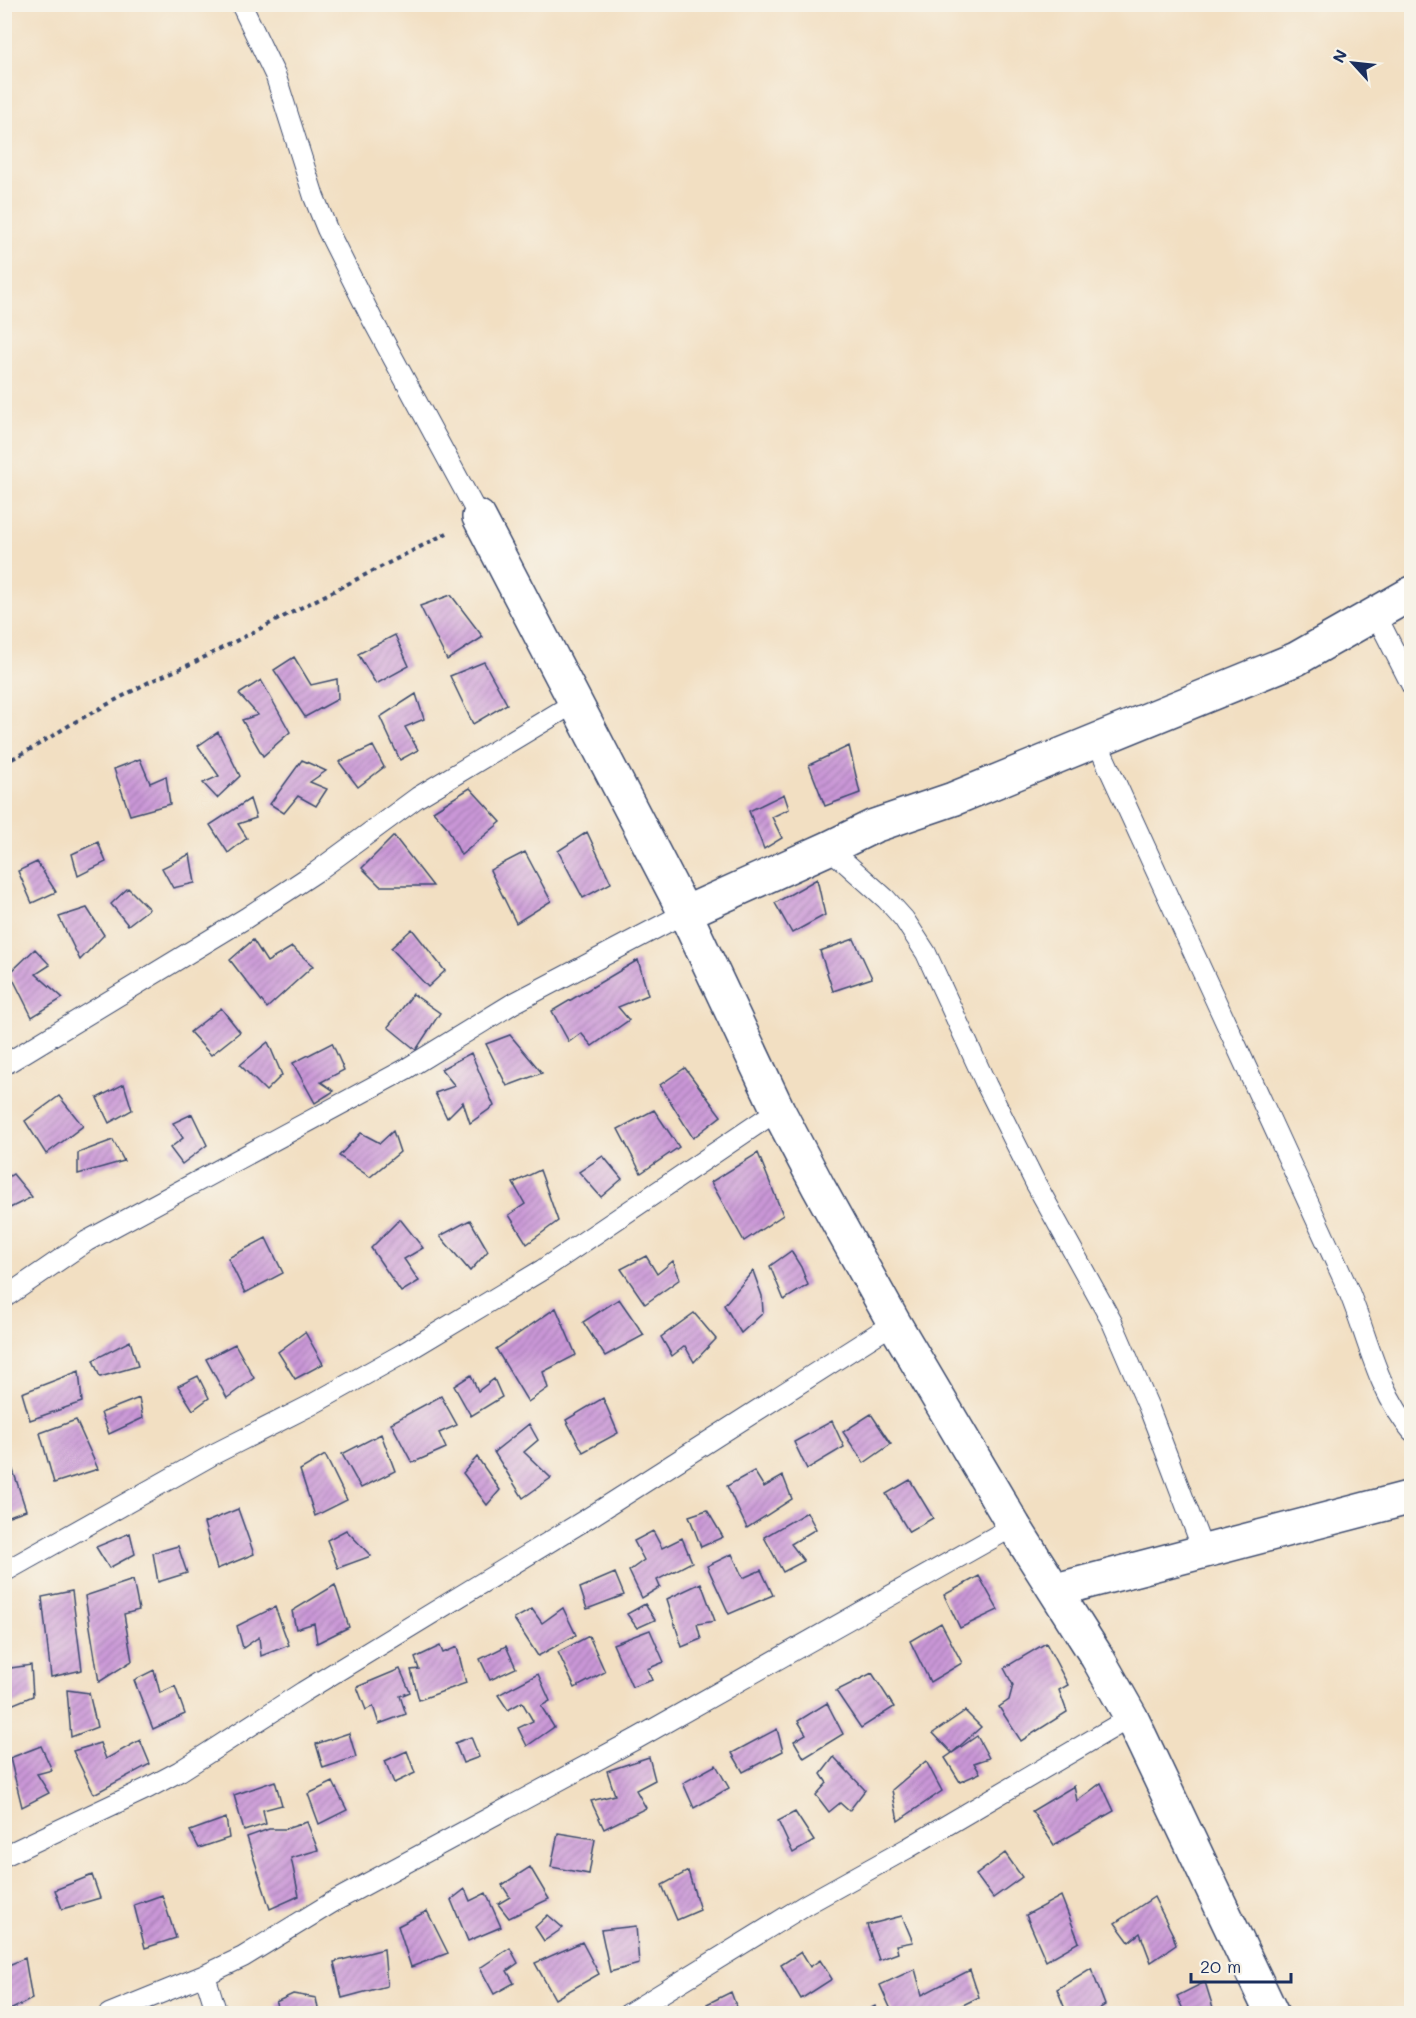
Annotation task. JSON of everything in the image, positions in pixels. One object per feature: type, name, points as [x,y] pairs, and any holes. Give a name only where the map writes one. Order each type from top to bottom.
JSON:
[{"type":"street","points":[[479,517],[685,912],[778,1110],[894,1323],[1014,1526],[1056,1590],[1131,1717],[1272,2013]]},
{"type":"street","points":[[685,912],[874,826],[952,799],[1296,659],[1412,594]]},
{"type":"street","points":[[1056,1590],[1412,1497]]},
{"type":"lane","points":[[241,4],[276,77],[314,197],[327,229],[372,319],[479,517]]},
{"type":"lane","points":[[1375,613],[1412,686]]},
{"type":"lane","points":[[4,1065],[246,918],[316,872],[418,797],[576,702]]},
{"type":"lane","points":[[1096,740],[1165,885],[1292,1170],[1349,1291],[1363,1326],[1375,1369],[1388,1396],[1412,1431]]},
{"type":"lane","points":[[829,848],[886,898],[904,919],[926,953],[987,1086],[1031,1174],[1112,1322],[1141,1388],[1203,1550]]},
{"type":"lane","points":[[4,1298],[87,1241],[406,1069],[512,1004],[685,912]]},
{"type":"lane","points":[[4,1572],[214,1454],[311,1405],[404,1353],[542,1270],[778,1110]]},
{"type":"lane","points":[[4,1856],[180,1771],[303,1692],[600,1511],[894,1323]]},
{"type":"lane","points":[[110,2013],[205,1975],[243,1957],[333,1902],[626,1744],[1014,1526]]},
{"type":"lane","points":[[628,2013],[807,1904],[919,1842],[1131,1717]]},
{"type":"lane","points":[[205,1975],[217,2013]]},
{"type":"path","points":[[4,763],[139,687],[193,663],[479,517]]},
{"type":"building","points":[[451,595],[483,637],[447,660],[420,606]]},
{"type":"building","points":[[395,635],[409,666],[376,684],[358,654]]},
{"type":"building","points":[[294,657],[311,685],[337,679],[338,699],[305,717],[274,670]]},
{"type":"building","points":[[484,662],[507,704],[473,724],[450,676]]},
{"type":"building","points":[[261,680],[290,732],[263,756],[242,720],[258,715],[239,694]]},
{"type":"building","points":[[416,694],[424,719],[405,727],[418,750],[400,760],[380,717]]},
{"type":"building","points":[[218,732],[240,776],[217,798],[203,783],[219,776],[198,746]]},
{"type":"building","points":[[373,746],[384,767],[358,787],[339,762]]},
{"type":"building","points":[[849,746],[860,793],[825,806],[809,765]]},
{"type":"building","points":[[140,759],[150,783],[166,776],[170,804],[130,815],[114,769]]},
{"type":"building","points":[[302,760],[326,771],[310,782],[327,789],[316,806],[298,796],[284,813],[270,804]]},
{"type":"building","points":[[470,788],[501,822],[461,855],[447,827],[433,811]]},
{"type":"building","points":[[784,794],[789,809],[772,817],[782,838],[764,849],[749,811]]},
{"type":"building","points":[[250,799],[256,818],[238,824],[247,838],[228,853],[210,825]]},
{"type":"building","points":[[587,832],[611,883],[583,898],[558,851]]},
{"type":"building","points":[[394,836],[433,886],[380,886],[362,868]]},
{"type":"building","points":[[98,842],[106,862],[78,876],[72,854]]},
{"type":"building","points":[[525,852],[551,901],[516,923],[490,870]]},
{"type":"building","points":[[190,854],[195,883],[173,888],[162,868]]},
{"type":"building","points":[[37,862],[56,892],[32,903],[18,871]]},
{"type":"building","points":[[817,879],[825,915],[792,933],[775,903]]},
{"type":"building","points":[[128,888],[149,909],[128,925],[111,904]]},
{"type":"building","points":[[87,908],[104,935],[80,960],[59,917]]},
{"type":"building","points":[[412,929],[445,971],[428,987],[391,948]]},
{"type":"building","points":[[854,939],[872,978],[833,991],[820,951]]},
{"type":"building","points":[[253,940],[267,962],[292,947],[313,966],[267,1008],[230,960]]},
{"type":"building","points":[[35,949],[50,965],[36,974],[63,998],[32,1017],[10,973]]},
{"type":"building","points":[[638,960],[648,995],[618,1007],[629,1020],[592,1046],[581,1033],[569,1042],[552,1011]]},
{"type":"building","points":[[413,994],[440,1013],[416,1050],[388,1027]]},
{"type":"building","points":[[221,1008],[240,1032],[211,1055],[190,1032]]},
{"type":"building","points":[[510,1035],[542,1073],[507,1086],[486,1044]]},
{"type":"building","points":[[268,1042],[282,1075],[266,1091],[240,1065]]},
{"type":"building","points":[[332,1043],[344,1070],[321,1082],[334,1091],[315,1103],[293,1063]]},
{"type":"building","points":[[471,1053],[494,1106],[470,1123],[463,1102],[447,1118],[435,1093],[455,1086],[441,1069]]},
{"type":"building","points":[[685,1068],[721,1116],[693,1138],[660,1085]]},
{"type":"building","points":[[124,1084],[132,1110],[109,1123],[97,1098]]},
{"type":"building","points":[[59,1096],[83,1126],[46,1154],[25,1121]]},
{"type":"building","points":[[654,1110],[679,1147],[641,1173],[618,1129]]},
{"type":"building","points":[[192,1114],[207,1145],[182,1164],[170,1148],[183,1138],[173,1123]]},
{"type":"building","points":[[393,1131],[400,1152],[370,1177],[339,1156],[361,1133],[380,1143]]},
{"type":"building","points":[[113,1140],[124,1161],[78,1174],[78,1153]]},
{"type":"building","points":[[758,1153],[783,1215],[744,1241],[711,1182]]},
{"type":"building","points":[[603,1156],[622,1179],[601,1197],[579,1172]]},
{"type":"building","points":[[540,1170],[558,1221],[527,1244],[509,1215],[525,1204],[513,1183]]},
{"type":"building","points":[[13,1174],[32,1197],[6,1210],[4,1180]]},
{"type":"building","points":[[400,1219],[423,1248],[404,1259],[419,1281],[401,1292],[371,1248]]},
{"type":"building","points":[[470,1220],[488,1251],[470,1271],[440,1236]]},
{"type":"building","points":[[266,1238],[283,1273],[245,1293],[228,1258]]},
{"type":"building","points":[[791,1251],[808,1285],[784,1300],[770,1266]]},
{"type":"building","points":[[646,1256],[657,1274],[673,1261],[680,1279],[645,1304],[621,1269]]},
{"type":"building","points":[[753,1271],[762,1296],[763,1313],[741,1333],[724,1305]]},
{"type":"building","points":[[619,1299],[644,1335],[605,1356],[583,1322]]},
{"type":"building","points":[[556,1308],[576,1355],[543,1372],[548,1388],[528,1402],[496,1349]]},
{"type":"building","points":[[694,1313],[716,1339],[694,1362],[685,1346],[672,1356],[661,1337]]},
{"type":"building","points":[[305,1332],[323,1364],[295,1379],[278,1352]]},
{"type":"building","points":[[130,1341],[138,1366],[100,1377],[93,1360]]},
{"type":"building","points":[[235,1344],[254,1378],[227,1398],[206,1359]]},
{"type":"building","points":[[79,1371],[82,1402],[30,1420],[22,1393]]},
{"type":"building","points":[[471,1375],[478,1391],[494,1379],[502,1397],[471,1416],[454,1386]]},
{"type":"building","points":[[198,1376],[209,1398],[193,1410],[178,1386]]},
{"type":"building","points":[[441,1396],[457,1425],[439,1433],[446,1448],[412,1463],[391,1423]]},
{"type":"building","points":[[139,1398],[143,1418],[109,1434],[101,1413]]},
{"type":"building","points":[[603,1398],[618,1433],[583,1452],[566,1420]]},
{"type":"building","points":[[871,1414],[891,1444],[864,1463],[843,1432]]},
{"type":"building","points":[[76,1420],[98,1469],[54,1483],[40,1433]]},
{"type":"building","points":[[832,1421],[844,1447],[807,1469],[794,1442]]},
{"type":"building","points":[[529,1424],[538,1440],[524,1452],[551,1478],[523,1498],[494,1452]]},
{"type":"building","points":[[381,1434],[395,1471],[361,1488],[342,1454]]},
{"type":"building","points":[[325,1455],[347,1500],[315,1516],[300,1470]]},
{"type":"building","points":[[477,1457],[500,1490],[487,1505],[463,1473]]},
{"type":"building","points":[[13,1470],[26,1510],[9,1516],[4,1506],[4,1473]]},
{"type":"building","points":[[754,1471],[764,1487],[783,1476],[792,1499],[747,1528],[727,1486]]},
{"type":"building","points":[[910,1480],[933,1518],[909,1532],[886,1494]]},
{"type":"building","points":[[238,1509],[254,1554],[217,1569],[204,1523]]},
{"type":"building","points":[[707,1510],[723,1537],[701,1547],[689,1516]]},
{"type":"building","points":[[807,1512],[816,1529],[791,1544],[804,1561],[783,1572],[764,1537]]},
{"type":"building","points":[[346,1530],[371,1556],[338,1568],[327,1540]]},
{"type":"building","points":[[653,1531],[662,1548],[682,1538],[692,1562],[657,1580],[660,1587],[642,1598],[629,1571],[644,1560],[634,1541]]},
{"type":"building","points":[[130,1533],[135,1554],[109,1568],[96,1547]]},
{"type":"building","points":[[178,1546],[187,1573],[158,1582],[153,1553]]},
{"type":"building","points":[[732,1554],[743,1578],[761,1570],[773,1595],[729,1614],[707,1566]]},
{"type":"building","points":[[615,1573],[624,1595],[587,1609],[580,1588]]},
{"type":"building","points":[[979,1576],[998,1610],[960,1628],[944,1595]]},
{"type":"building","points":[[133,1580],[139,1610],[124,1614],[132,1661],[99,1682],[85,1596]]},
{"type":"building","points":[[701,1583],[715,1621],[697,1624],[701,1639],[682,1647],[667,1599]]},
{"type":"building","points":[[335,1585],[349,1627],[317,1643],[314,1623],[296,1629],[292,1611]]},
{"type":"building","points":[[72,1591],[82,1670],[51,1677],[42,1597]]},
{"type":"building","points":[[645,1604],[655,1620],[637,1628],[627,1614]]},
{"type":"building","points":[[275,1607],[289,1645],[261,1656],[259,1637],[243,1648],[237,1626]]},
{"type":"building","points":[[563,1608],[576,1635],[538,1656],[514,1619],[532,1609],[542,1623]]},
{"type":"building","points":[[941,1623],[962,1663],[930,1682],[910,1641]]},
{"type":"building","points":[[650,1630],[664,1662],[647,1669],[652,1680],[632,1687],[613,1644]]},
{"type":"building","points":[[589,1636],[605,1672],[575,1688],[558,1652]]},
{"type":"building","points":[[1046,1643],[1068,1685],[1059,1690],[1067,1712],[1021,1741],[999,1707],[1009,1700],[1013,1685],[1004,1668]]},
{"type":"building","points":[[440,1646],[443,1653],[457,1647],[466,1683],[419,1700],[411,1670],[419,1669],[415,1658]]},
{"type":"building","points":[[506,1646],[516,1668],[490,1680],[480,1659]]},
{"type":"building","points":[[31,1665],[33,1696],[4,1708],[4,1669]]},
{"type":"building","points":[[400,1669],[410,1692],[400,1696],[406,1714],[379,1724],[373,1706],[366,1710],[357,1687]]},
{"type":"building","points":[[154,1670],[160,1693],[175,1686],[185,1714],[153,1729],[134,1680]]},
{"type":"building","points":[[872,1673],[894,1707],[861,1728],[836,1691]]},
{"type":"building","points":[[538,1674],[550,1701],[541,1706],[554,1727],[527,1746],[518,1728],[533,1721],[522,1702],[508,1710],[498,1695]]},
{"type":"building","points":[[67,1690],[89,1693],[97,1727],[71,1737]]},
{"type":"building","points":[[827,1703],[843,1734],[804,1758],[794,1741],[806,1734],[798,1721]]},
{"type":"building","points":[[965,1711],[981,1727],[952,1753],[933,1733]]},
{"type":"building","points":[[777,1729],[783,1751],[743,1772],[732,1753]]},
{"type":"building","points":[[349,1733],[356,1757],[323,1768],[316,1744]]},
{"type":"building","points":[[977,1736],[989,1758],[974,1763],[980,1773],[960,1782],[945,1758]]},
{"type":"building","points":[[471,1737],[479,1757],[463,1763],[455,1743]]},
{"type":"building","points":[[140,1740],[150,1764],[94,1794],[73,1751],[100,1743],[106,1759]]},
{"type":"building","points":[[41,1746],[52,1770],[37,1774],[49,1793],[22,1807],[10,1758]]},
{"type":"building","points":[[407,1751],[415,1773],[394,1783],[385,1761]]},
{"type":"building","points":[[649,1757],[655,1780],[636,1790],[646,1808],[604,1829],[591,1801],[615,1795],[607,1771]]},
{"type":"building","points":[[834,1757],[865,1790],[849,1811],[840,1803],[829,1812],[816,1795],[827,1783],[821,1774]]},
{"type":"building","points":[[926,1761],[942,1791],[898,1821],[892,1790]]},
{"type":"building","points":[[716,1765],[729,1788],[694,1808],[683,1783]]},
{"type":"building","points":[[275,1781],[282,1805],[263,1810],[266,1824],[244,1831],[234,1795]]},
{"type":"building","points":[[333,1782],[347,1810],[319,1824],[308,1794]]},
{"type":"building","points":[[1101,1783],[1114,1811],[1054,1845],[1032,1811],[1074,1786],[1077,1801]]},
{"type":"building","points":[[795,1812],[814,1841],[793,1853],[778,1821]]},
{"type":"building","points":[[226,1818],[229,1838],[199,1848],[190,1831]]},
{"type":"building","points":[[307,1822],[318,1850],[291,1858],[299,1896],[270,1909],[247,1837],[269,1829],[286,1829]]},
{"type":"building","points":[[558,1833],[595,1839],[589,1874],[551,1867]]},
{"type":"building","points":[[1005,1853],[1022,1877],[993,1898],[976,1875]]},
{"type":"building","points":[[530,1867],[549,1899],[509,1918],[498,1904],[510,1897],[502,1885]]},
{"type":"building","points":[[688,1871],[700,1910],[677,1920],[662,1885]]},
{"type":"building","points":[[92,1875],[100,1898],[62,1909],[55,1890]]},
{"type":"building","points":[[465,1889],[470,1901],[486,1893],[501,1927],[468,1941],[451,1900]]},
{"type":"building","points":[[162,1895],[176,1938],[145,1948],[134,1905]]},
{"type":"building","points":[[1061,1896],[1079,1942],[1046,1961],[1026,1915]]},
{"type":"building","points":[[1154,1897],[1176,1945],[1151,1962],[1140,1933],[1129,1942],[1115,1923]]},
{"type":"building","points":[[427,1911],[448,1953],[411,1967],[398,1926]]},
{"type":"building","points":[[548,1915],[563,1928],[544,1941],[535,1927]]},
{"type":"building","points":[[902,1916],[913,1942],[896,1945],[898,1953],[879,1960],[867,1925]]},
{"type":"building","points":[[636,1926],[639,1964],[610,1972],[601,1930]]},
{"type":"building","points":[[582,1942],[599,1974],[555,1999],[535,1963]]},
{"type":"building","points":[[510,1948],[518,1963],[507,1971],[514,1983],[494,1994],[480,1968]]},
{"type":"building","points":[[384,1949],[387,1986],[342,1998],[334,1962]]},
{"type":"building","points":[[801,1952],[810,1967],[820,1960],[832,1979],[801,1999],[781,1965]]},
{"type":"building","points":[[25,1958],[32,1999],[6,2012],[4,1967]]},
{"type":"building","points":[[1091,1968],[1105,2005],[1091,2014],[1067,2014],[1057,1989]]},
{"type":"building","points":[[915,1969],[922,1995],[970,1970],[979,1997],[945,2014],[893,2014],[880,1985]]},
{"type":"building","points":[[1205,1982],[1215,2014],[1185,2014],[1177,1996]]},
{"type":"building","points":[[731,1992],[739,2014],[710,2014],[707,2004]]},
{"type":"building","points":[[293,1994],[316,1998],[319,2014],[278,2014],[276,2002]]},
{"type":"building","points":[[875,2006],[877,2014],[859,2014]]}]
